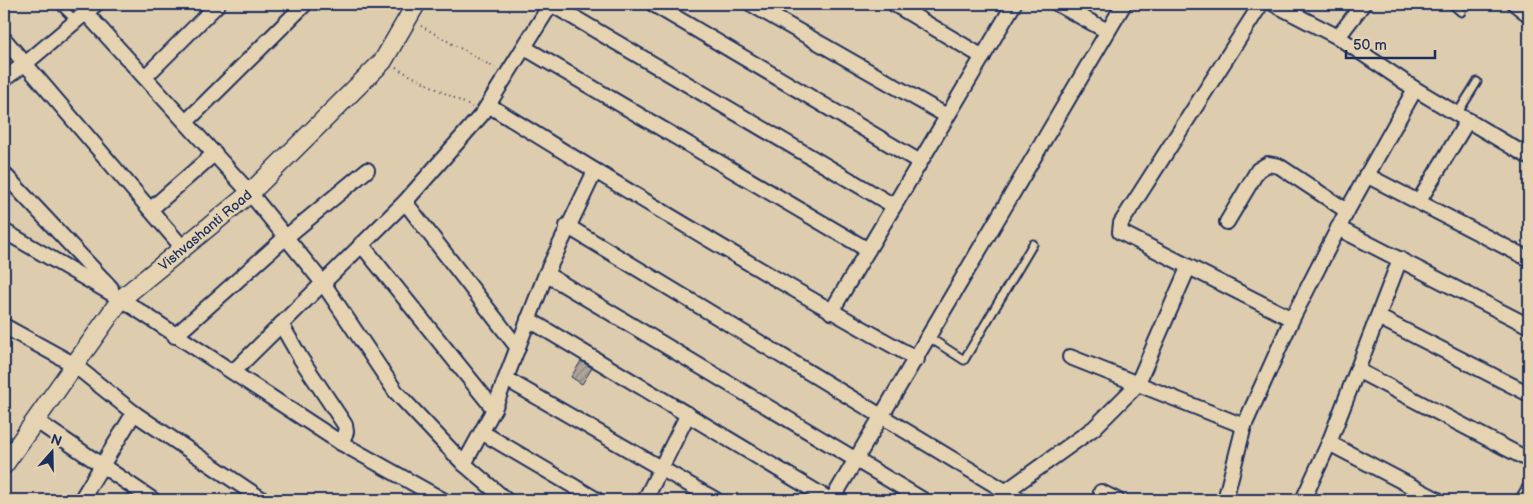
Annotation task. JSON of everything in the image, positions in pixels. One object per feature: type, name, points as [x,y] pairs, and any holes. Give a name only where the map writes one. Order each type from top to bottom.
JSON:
[{"type":"street","points":[[146,76],[218,4]]},
{"type":"street","points":[[186,122],[305,4]]},
{"type":"street","points":[[234,372],[361,244],[406,202],[486,109],[551,4],[894,206]]},
{"type":"street","points":[[652,4],[920,162]]},
{"type":"street","points":[[751,4],[947,116]]},
{"type":"street","points":[[894,4],[983,57]]},
{"type":"street","points":[[831,312],[1014,4]]},
{"type":"street","points":[[1058,4],[1107,31]]},
{"type":"street","points":[[528,319],[831,500],[930,338],[1124,4]]},
{"type":"street","points":[[1261,4],[1121,223],[1120,232],[1188,268],[1292,318]]},
{"type":"street","points":[[1274,4],[1338,37],[1415,89],[1529,157]]},
{"type":"street","points":[[1338,37],[1363,4]]},
{"type":"street","points":[[1515,4],[1529,15]]},
{"type":"street","name":"Vishvashanti Road","points":[[4,465],[73,364],[121,299],[250,193],[383,61],[412,11]]},
{"type":"street","points":[[4,79],[86,13],[146,76],[250,193],[323,283],[396,392],[464,464],[506,500]]},
{"type":"street","points":[[4,39],[183,248]]},
{"type":"street","points":[[525,48],[868,250]]},
{"type":"street","points":[[1225,500],[1244,426],[1292,318],[1347,210],[1415,89]]},
{"type":"street","points":[[486,109],[831,312],[917,359]]},
{"type":"street","points":[[1419,201],[1462,117]]},
{"type":"street","points":[[151,209],[215,152]]},
{"type":"street","points":[[1227,222],[1258,170],[1268,164],[1279,166],[1347,210]]},
{"type":"street","points":[[175,336],[285,238],[368,170]]},
{"type":"street","points":[[464,464],[483,433],[494,409],[546,274],[567,226],[595,172]]},
{"type":"street","points":[[4,174],[121,299]]},
{"type":"street","points":[[1366,175],[1529,259]]},
{"type":"street","points":[[406,202],[518,348]]},
{"type":"street","points":[[567,226],[1020,500]]},
{"type":"street","points":[[1338,228],[1529,326]]},
{"type":"street","points":[[4,231],[121,299],[341,443],[443,500]]},
{"type":"street","points":[[361,244],[494,409]]},
{"type":"street","points":[[1302,500],[1329,443],[1400,259]]},
{"type":"street","points":[[1005,492],[1094,428],[1137,385],[1188,268]]},
{"type":"street","points":[[546,274],[923,500]]},
{"type":"street","points":[[1378,318],[1529,394]]},
{"type":"street","points":[[281,324],[301,359],[345,425],[346,432],[341,443]]},
{"type":"street","points":[[4,326],[73,364],[134,413],[263,500]]},
{"type":"street","points":[[1070,357],[1244,426]]},
{"type":"street","points":[[1357,370],[1529,460]]},
{"type":"street","points":[[506,379],[716,500]]},
{"type":"street","points":[[81,500],[134,413]]},
{"type":"street","points":[[644,500],[688,414]]},
{"type":"street","points":[[34,420],[153,500]]},
{"type":"street","points":[[483,433],[597,500]]},
{"type":"street","points":[[1329,443],[1438,500]]},
{"type":"street","points":[[1523,500],[1529,490]]},
{"type":"street","points":[[1102,492],[1117,500]]},
{"type":"lane","points":[[59,4],[86,13]]},
{"type":"lane","points":[[1452,4],[1462,12]]},
{"type":"lane","points":[[1462,117],[1478,82]]},
{"type":"lane","points":[[930,338],[964,360],[1033,244]]},
{"type":"path","points":[[412,11],[508,75]]},
{"type":"path","points":[[383,61],[486,109]]},
{"type":"building","points":[[581,361],[592,368],[582,384],[571,377]]}]
